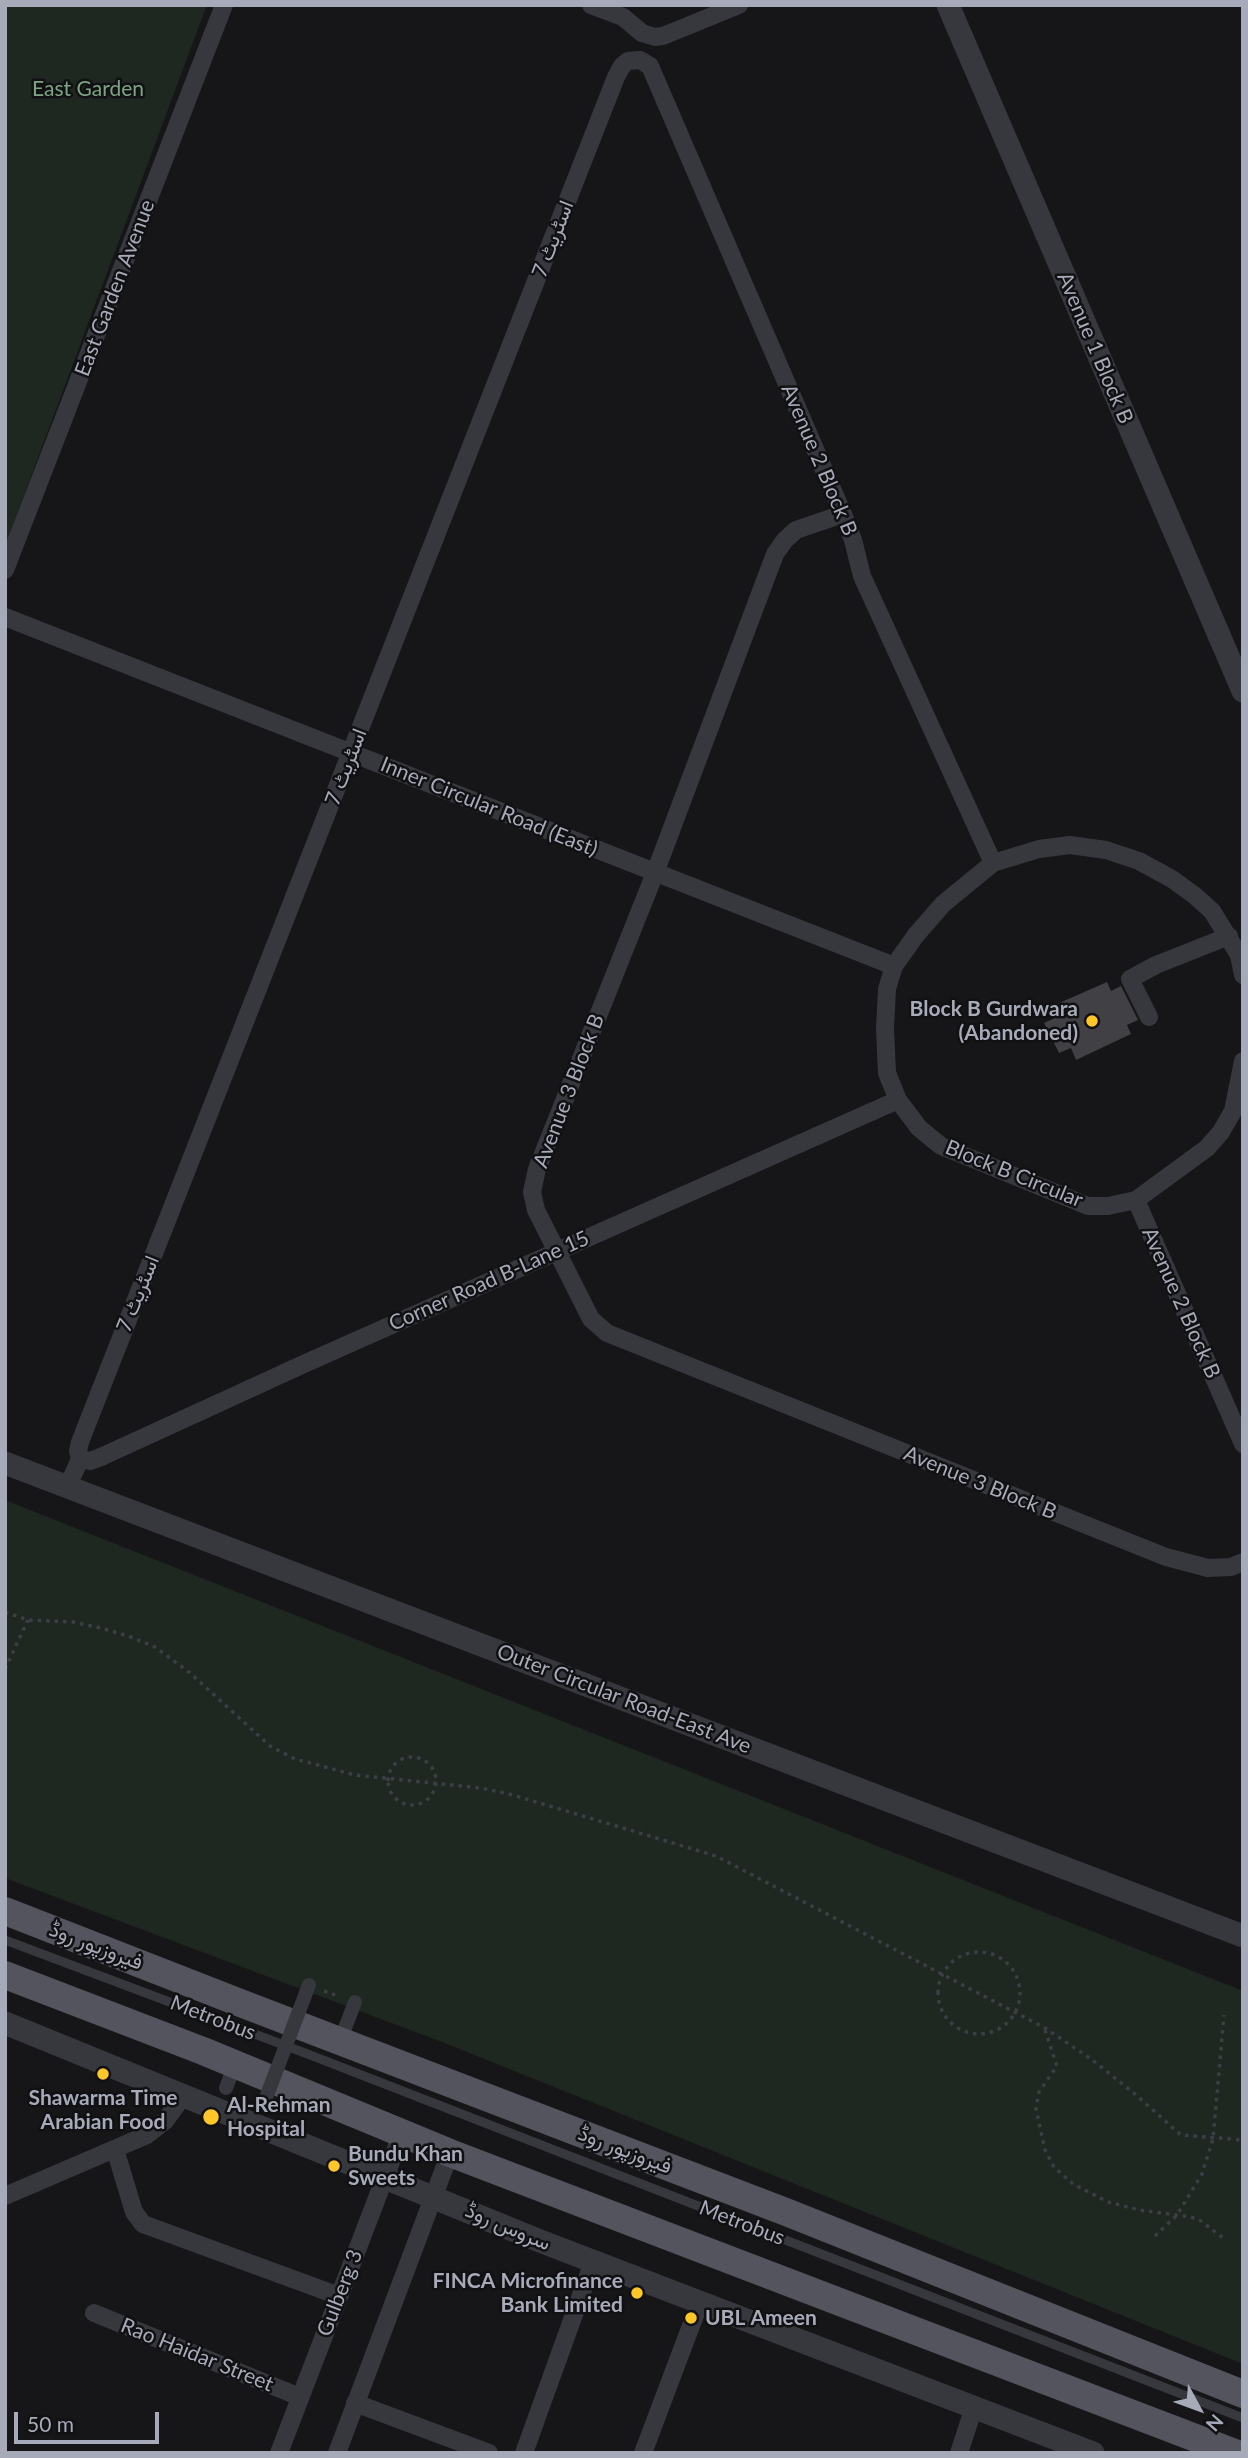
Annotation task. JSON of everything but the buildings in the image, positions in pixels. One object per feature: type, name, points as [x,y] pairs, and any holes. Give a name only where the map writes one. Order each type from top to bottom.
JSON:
[{"type":"main road","name":"فیروزپور روڈ","points":[[5,1911],[786,2212],[1243,2394]]},
{"type":"main road","points":[[5,1975],[231,2076],[402,2133],[450,2154],[1235,2453]]},
{"type":"street","name":"East Garden Avenue","points":[[5,570],[224,5]]},
{"type":"street","points":[[591,5],[623,18],[647,36],[663,36],[739,5]]},
{"type":"street","name":"Avenue 1 Block B","points":[[948,5],[1243,691]]},
{"type":"street","points":[[640,60],[647,36]]},
{"type":"street","name":"Avenue 2 Block B","points":[[640,60],[650,66],[843,514],[862,576],[993,863]]},
{"type":"street","name":"اسٹریٹ 7","points":[[68,1486],[80,1459],[80,1442],[616,77],[628,61],[640,60]]},
{"type":"street","name":"Avenue 3 Block B","points":[[843,514],[796,530],[775,554],[655,873],[537,1169],[532,1192],[536,1210],[591,1319],[607,1333],[1166,1557],[1209,1568],[1231,1567],[1243,1562]]},
{"type":"street","name":"Inner Circular Road (East)","points":[[5,617],[894,966]]},
{"type":"street","name":"Block B Circular","points":[[1243,975],[1241,954],[1212,911],[1194,895],[1139,861],[1106,850],[1070,845],[1039,849],[993,863],[943,904],[916,935],[894,966],[887,989],[885,1029],[887,1073],[898,1100],[919,1128],[941,1146],[1088,1206],[1108,1206],[1136,1200],[1207,1148],[1221,1132],[1233,1111],[1243,1061]]},
{"type":"street","points":[[1149,1017],[1130,979],[1156,965],[1229,936]]},
{"type":"street","name":"Corner Road B-Lane 15","points":[[80,1459],[90,1461],[100,1457],[555,1251],[898,1100]]},
{"type":"street","name":"Avenue 2 Block B","points":[[1136,1200],[1243,1444]]},
{"type":"street","name":"Outer Circular Road-East Ave","points":[[5,1463],[1243,1936]]},
{"type":"street","points":[[264,2103],[309,1985]]},
{"type":"street","points":[[340,2042],[355,2002]]},
{"type":"street","name":"سروس روڈ","points":[[5,2023],[593,2262],[1093,2453]]},
{"type":"street","points":[[5,2196],[147,2135],[165,2121],[184,2095]]},
{"type":"street","name":"Gulberg 3","points":[[279,2453],[402,2133]]},
{"type":"street","points":[[115,2149],[134,2212],[143,2224],[339,2296]]},
{"type":"street","points":[[337,2453],[450,2154]]},
{"type":"street","points":[[524,2453],[593,2262]]},
{"type":"street","points":[[643,2453],[700,2302]]},
{"type":"street","name":"Rao Haidar Street","points":[[94,2313],[300,2397]]},
{"type":"street","points":[[355,2403],[489,2453]]},
{"type":"street","points":[[959,2453],[974,2407]]},
{"type":"lane","name":"Metrobus","points":[[5,1940],[305,2053],[1243,2418]]},
{"type":"path","points":[[5,1612],[28,1620],[73,1622],[128,1636],[155,1647],[180,1665],[270,1746],[283,1754],[355,1775],[481,1788],[513,1795],[716,1856],[1045,2028],[1124,2085],[1176,2132],[1187,2137],[1243,2140]]},
{"type":"path","points":[[5,1669],[28,1620]]},
{"type":"path","points":[[410,1757],[418,1758],[432,1768],[436,1784],[434,1792],[422,1804],[406,1805],[392,1796],[387,1779],[395,1764],[410,1757]]},
{"type":"path","points":[[987,1952],[997,1956],[1006,1962],[1018,1980],[1020,1990],[1016,2012],[1001,2027],[991,2032],[981,2034],[960,2030],[944,2015],[939,2006],[937,1995],[942,1974],[948,1965],[966,1953],[987,1952]]},
{"type":"path","points":[[309,1985],[355,2002]]},
{"type":"path","points":[[1155,2236],[1177,2215],[1202,2174],[1213,2139],[1224,2015]]},
{"type":"path","points":[[1045,2028],[1057,2066],[1039,2092],[1036,2109],[1045,2150],[1054,2167],[1073,2184],[1108,2203],[1201,2221],[1223,2238]]},
{"type":"green space","name":"East Garden","points":[[5,5],[207,5],[5,546]]},
{"type":"green space","points":[[5,1500],[1243,1991],[1243,2364],[442,2042],[5,1878]]},
{"type":"place","name":"Block B Gurdwara (Abandoned)","points":[[1092,1021]]},
{"type":"place","name":"Shawarma Time Arabian Food","points":[[103,2074]]},
{"type":"place","name":"Al-Rehman Hospital","points":[[211,2117]]},
{"type":"place","name":"Bundu Khan Sweets","points":[[334,2166]]},
{"type":"place","name":"FINCA Microfinance Bank Limited","points":[[637,2293]]},
{"type":"place","name":"UBL Ameen","points":[[691,2318]]}]
